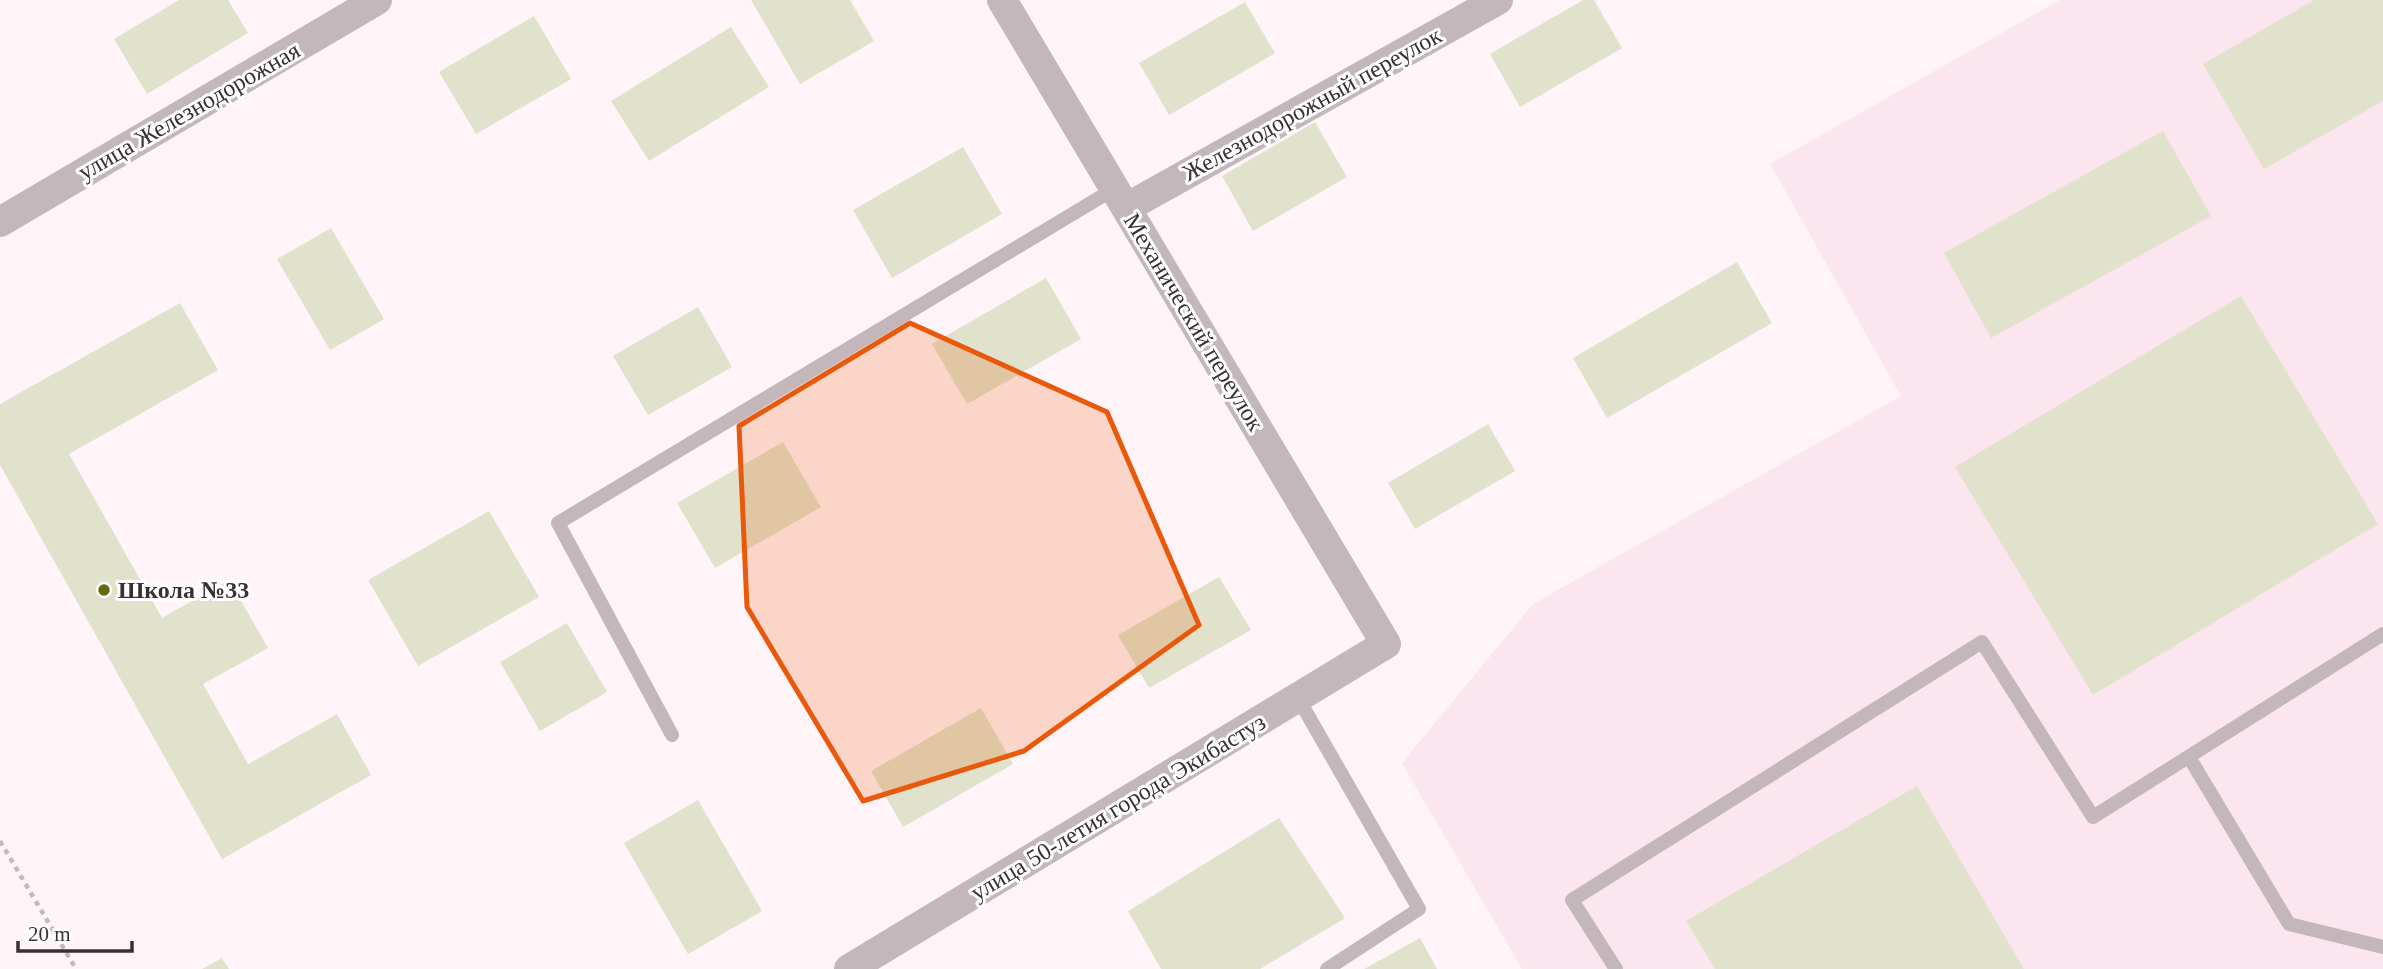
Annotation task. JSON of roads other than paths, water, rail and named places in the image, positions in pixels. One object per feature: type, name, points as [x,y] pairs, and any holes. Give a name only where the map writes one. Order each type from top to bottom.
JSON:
[{"type":"street","name":"улица Железнодорожная","points":[[0,222],[377,0]]},
{"type":"street","name":"Механический переулок","points":[[1002,0],[1386,645]]},
{"type":"street","name":"Железнодорожный переулок","points":[[1120,199],[1498,0]]},
{"type":"street","name":"улица 50-летия города Экибастуз","points":[[849,969],[1386,645]]},
{"type":"lane","points":[[672,735],[558,523],[1120,199]]},
{"type":"lane","points":[[1616,969],[1572,900],[1982,642],[2093,817],[2383,634]]},
{"type":"lane","points":[[1298,698],[1419,909],[1327,969]]},
{"type":"lane","points":[[2189,757],[2289,924],[2383,947]]},
{"type":"place","name":"Школа №33","points":[[104,590]]}]
